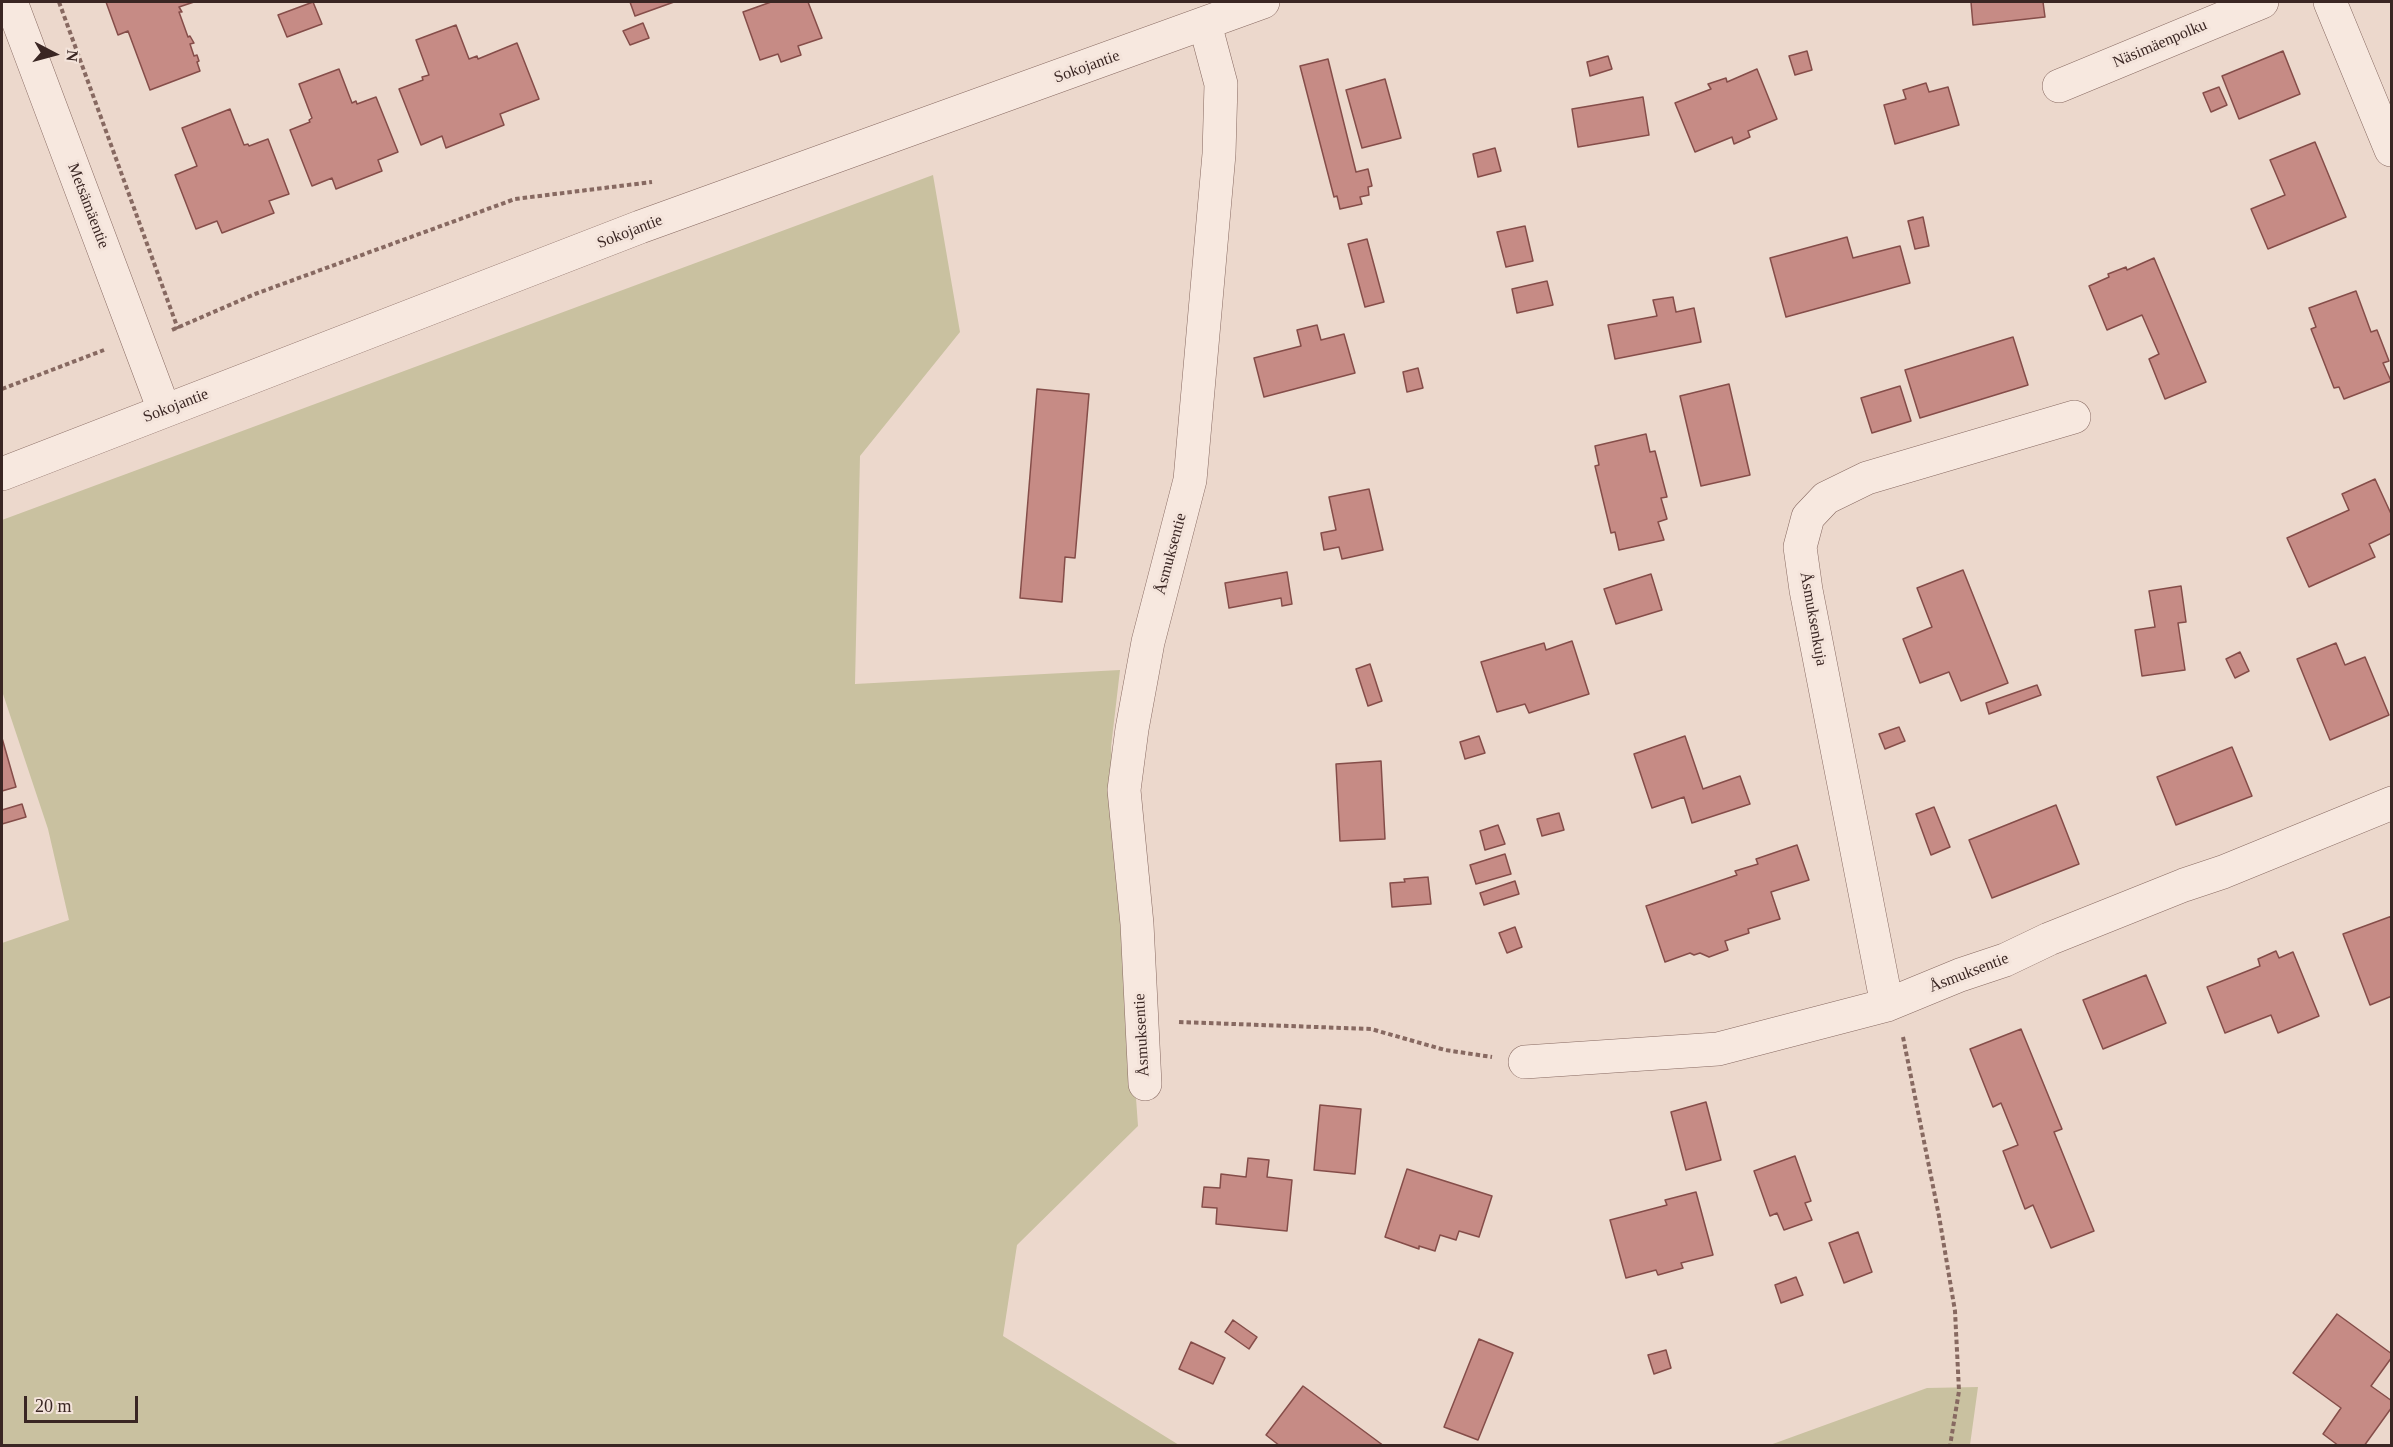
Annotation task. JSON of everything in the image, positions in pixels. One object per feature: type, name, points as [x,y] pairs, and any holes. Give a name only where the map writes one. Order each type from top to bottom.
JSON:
[{"type":"street","name":"Metsämäentie","points":[[11,2],[164,410]]},
{"type":"street","name":"Sokojantie","points":[[2,474],[640,227],[1263,2]]},
{"type":"street","name":"Näsimäenpolku","points":[[2059,86],[2262,2]]},
{"type":"street","points":[[2330,2],[2391,150]]},
{"type":"street","name":"Åsmuksentie","points":[[1145,1084],[1137,924],[1124,790],[1132,729],[1148,642],[1190,480],[1219,154],[1221,84],[1205,24]]},
{"type":"street","name":"Åsmuksenkuja","points":[[1887,1005],[1806,590],[1800,547],[1808,517],[1826,498],[1867,478],[2074,417]]},
{"type":"street","name":"Åsmuksentie","points":[[1525,1062],[1718,1049],[1887,1005],[1960,975],[2005,960],[2049,939],[2184,885],[2223,872],[2391,803]]},
{"type":"path","points":[[59,2],[178,328]]},
{"type":"path","points":[[2,389],[137,337],[178,328],[255,294],[515,200],[655,181]]},
{"type":"path","points":[[1887,1005],[1901,1029],[1939,1216],[1955,1311],[1959,1391],[1950,1446]]},
{"type":"path","points":[[1142,1022],[1371,1029],[1444,1050],[1525,1062]]},
{"type":"shaded area","points":[[933,175],[960,332],[860,456],[855,684],[1120,670],[1111,747],[1138,1126],[1017,1245],[1003,1336],[1179,1445],[2,1445],[2,943],[69,920],[48,829],[2,691],[2,520]]},
{"type":"shaded area","points":[[1978,1387],[1970,1445],[1770,1445],[1927,1388]]},
{"type":"building","points":[[106,2],[194,2],[179,7],[182,12],[179,12],[188,37],[190,36],[194,43],[190,44],[194,56],[197,55],[200,71],[150,90],[128,31],[118,35]]},
{"type":"building","points":[[313,2],[322,24],[287,37],[278,15]]},
{"type":"building","points":[[630,2],[674,2],[635,16]]},
{"type":"building","points":[[771,2],[808,2],[822,38],[798,46],[801,55],[781,62],[778,54],[760,60],[743,12]]},
{"type":"building","points":[[1971,2],[2043,2],[2045,17],[1973,25]]},
{"type":"building","points":[[643,23],[649,38],[630,45],[623,31]]},
{"type":"building","points":[[456,25],[469,59],[477,56],[478,59],[517,43],[539,99],[500,114],[504,125],[446,148],[442,136],[421,145],[399,89],[423,80],[422,77],[429,75],[416,40]]},
{"type":"building","points":[[1807,51],[1812,70],[1795,75],[1789,56]]},
{"type":"building","points":[[2283,51],[2300,94],[2239,119],[2222,76]]},
{"type":"building","points":[[1608,56],[1612,69],[1590,76],[1587,62]]},
{"type":"building","points":[[1328,59],[1356,172],[1368,169],[1372,186],[1368,187],[1369,195],[1360,197],[1362,204],[1340,209],[1337,196],[1334,197],[1300,66]]},
{"type":"building","points":[[339,69],[352,103],[356,101],[357,104],[376,97],[398,152],[378,160],[382,171],[336,189],[332,178],[312,186],[290,130],[310,122],[312,118],[299,84]]},
{"type":"building","points":[[1757,69],[1777,119],[1748,131],[1750,137],[1734,144],[1732,137],[1695,152],[1675,103],[1711,89],[1708,84],[1726,78],[1727,82]]},
{"type":"building","points":[[1385,79],[1401,138],[1362,148],[1346,90]]},
{"type":"building","points":[[1926,83],[1929,92],[1948,87],[1959,125],[1895,144],[1884,105],[1906,99],[1903,90]]},
{"type":"building","points":[[2219,87],[2227,105],[2211,112],[2203,93]]},
{"type":"building","points":[[1643,97],[1649,135],[1578,147],[1572,109]]},
{"type":"building","points":[[230,109],[244,145],[249,146],[268,139],[289,194],[269,201],[274,213],[222,233],[217,221],[196,229],[175,175],[197,166],[182,128]]},
{"type":"building","points":[[2315,142],[2346,217],[2268,249],[2251,209],[2285,195],[2270,160]]},
{"type":"building","points":[[1495,148],[1501,171],[1478,177],[1473,154]]},
{"type":"building","points":[[1923,217],[1929,246],[1915,249],[1908,221]]},
{"type":"building","points":[[1525,226],[1533,261],[1506,267],[1497,232]]},
{"type":"building","points":[[1847,237],[1853,258],[1900,246],[1910,283],[1786,317],[1770,258]]},
{"type":"building","points":[[1367,239],[1384,302],[1365,307],[1348,244]]},
{"type":"building","points":[[2154,258],[2206,382],[2165,399],[2149,359],[2159,354],[2142,315],[2107,330],[2089,286],[2109,277],[2108,274],[2126,267],[2127,270]]},
{"type":"building","points":[[1547,281],[1553,305],[1517,313],[1512,289]]},
{"type":"building","points":[[2356,291],[2371,332],[2377,330],[2389,361],[2383,363],[2391,381],[2344,399],[2339,387],[2334,388],[2311,329],[2316,327],[2309,308]]},
{"type":"building","points":[[1673,297],[1676,312],[1694,308],[1701,342],[1615,359],[1608,325],[1657,316],[1653,300]]},
{"type":"building","points":[[1317,325],[1321,340],[1344,334],[1355,373],[1264,397],[1254,358],[1301,346],[1297,330]]},
{"type":"building","points":[[2013,337],[2028,385],[1920,418],[1905,370]]},
{"type":"building","points":[[1418,368],[1423,388],[1407,392],[1403,372]]},
{"type":"building","points":[[1729,384],[1750,475],[1701,486],[1680,396]]},
{"type":"building","points":[[1900,386],[1911,421],[1872,433],[1861,398]]},
{"type":"building","points":[[1037,389],[1089,394],[1075,558],[1065,557],[1062,602],[1020,598]]},
{"type":"building","points":[[1646,434],[1650,452],[1655,451],[1667,497],[1661,498],[1667,519],[1658,522],[1664,540],[1619,550],[1615,532],[1611,533],[1595,466],[1599,465],[1595,446]]},
{"type":"building","points":[[2375,479],[2392,516],[2392,533],[2369,544],[2375,557],[2309,587],[2287,538],[2349,510],[2342,494]]},
{"type":"building","points":[[1369,489],[1383,550],[1342,559],[1339,547],[1324,550],[1321,533],[1336,530],[1329,497]]},
{"type":"building","points":[[1963,570],[2008,683],[1961,701],[1949,672],[1920,683],[1903,639],[1932,627],[1917,588]]},
{"type":"building","points":[[1287,572],[1292,604],[1282,606],[1281,598],[1229,608],[1225,583]]},
{"type":"building","points":[[1651,574],[1662,610],[1616,624],[1604,589]]},
{"type":"building","points":[[2181,586],[2186,622],[2178,623],[2185,670],[2142,676],[2135,630],[2155,627],[2149,591]]},
{"type":"building","points":[[1572,641],[1589,694],[1529,713],[1525,704],[1497,712],[1481,662],[1544,643],[1546,650]]},
{"type":"building","points":[[2336,643],[2345,665],[2365,657],[2389,715],[2330,740],[2297,659]]},
{"type":"building","points":[[2240,652],[2249,671],[2235,678],[2226,659]]},
{"type":"building","points":[[1370,664],[1382,701],[1368,706],[1356,669]]},
{"type":"building","points":[[2037,685],[2041,695],[1989,714],[1986,703]]},
{"type":"building","points":[[1899,727],[1905,741],[1885,749],[1879,734]]},
{"type":"building","points":[[1479,736],[1485,753],[1465,759],[1460,742]]},
{"type":"building","points":[[1685,736],[1703,789],[1740,776],[1750,804],[1692,823],[1684,797],[1652,808],[1634,754]]},
{"type":"building","points":[[2,738],[16,787],[2,791]]},
{"type":"building","points":[[2232,747],[2252,796],[2176,825],[2157,777]]},
{"type":"building","points":[[1381,761],[1385,839],[1340,841],[1336,764]]},
{"type":"building","points":[[22,804],[26,817],[2,824],[2,810]]},
{"type":"building","points":[[2056,805],[2079,864],[1992,898],[1969,840]]},
{"type":"building","points":[[1934,807],[1950,847],[1931,855],[1916,814]]},
{"type":"building","points":[[1559,813],[1564,830],[1542,836],[1537,819]]},
{"type":"building","points":[[1498,825],[1505,844],[1485,850],[1480,831]]},
{"type":"building","points":[[1797,845],[1809,880],[1771,892],[1780,919],[1748,929],[1749,933],[1725,941],[1728,950],[1709,957],[1700,953],[1694,955],[1690,953],[1665,962],[1646,906],[1737,875],[1735,871],[1758,864],[1756,859]]},
{"type":"building","points":[[1505,854],[1511,874],[1476,884],[1470,865]]},
{"type":"building","points":[[1428,877],[1431,904],[1392,907],[1390,883]]},
{"type":"building","points":[[1515,881],[1519,894],[1484,905],[1480,893]]},
{"type":"building","points":[[2392,916],[2392,996],[2370,1005],[2343,934]]},
{"type":"building","points":[[1515,927],[1522,947],[1507,953],[1499,933]]},
{"type":"building","points":[[2276,951],[2279,958],[2293,952],[2319,1016],[2278,1033],[2271,1015],[2225,1033],[2207,987],[2260,966],[2258,959]]},
{"type":"building","points":[[2146,975],[2166,1023],[2103,1049],[2083,1000]]},
{"type":"building","points":[[2021,1029],[2062,1129],[2054,1132],[2094,1231],[2051,1248],[2033,1205],[2025,1209],[2003,1151],[2018,1145],[2001,1103],[1993,1107],[1970,1049]]},
{"type":"building","points":[[1706,1102],[1721,1160],[1686,1170],[1671,1112]]},
{"type":"building","points":[[1320,1105],[1361,1109],[1355,1174],[1314,1170]]},
{"type":"building","points":[[1795,1156],[1811,1201],[1805,1203],[1812,1220],[1784,1230],[1777,1213],[1770,1216],[1754,1171]]},
{"type":"building","points":[[1248,1158],[1269,1160],[1267,1177],[1292,1180],[1287,1231],[1216,1224],[1217,1208],[1202,1207],[1204,1187],[1220,1188],[1221,1174],[1246,1177]]},
{"type":"building","points":[[1407,1169],[1492,1196],[1479,1237],[1459,1231],[1456,1240],[1440,1235],[1435,1251],[1419,1246],[1419,1249],[1385,1237]]},
{"type":"building","points":[[1696,1192],[1713,1255],[1681,1263],[1683,1268],[1658,1275],[1656,1270],[1626,1278],[1610,1220],[1667,1205],[1665,1200]]},
{"type":"building","points":[[1858,1232],[1872,1272],[1844,1283],[1829,1243]]},
{"type":"building","points":[[1796,1277],[1803,1295],[1781,1303],[1775,1285]]},
{"type":"building","points":[[2337,1314],[2392,1354],[2371,1386],[2392,1401],[2392,1407],[2364,1446],[2339,1446],[2323,1434],[2341,1408],[2293,1373]]},
{"type":"building","points":[[1233,1320],[1257,1337],[1249,1349],[1225,1332]]},
{"type":"building","points":[[1479,1339],[1513,1353],[1478,1440],[1444,1427]]},
{"type":"building","points":[[1191,1342],[1225,1358],[1213,1384],[1179,1369]]},
{"type":"building","points":[[1666,1350],[1671,1368],[1654,1374],[1648,1355]]},
{"type":"building","points":[[1303,1386],[1384,1446],[1280,1446],[1266,1435]]}]
